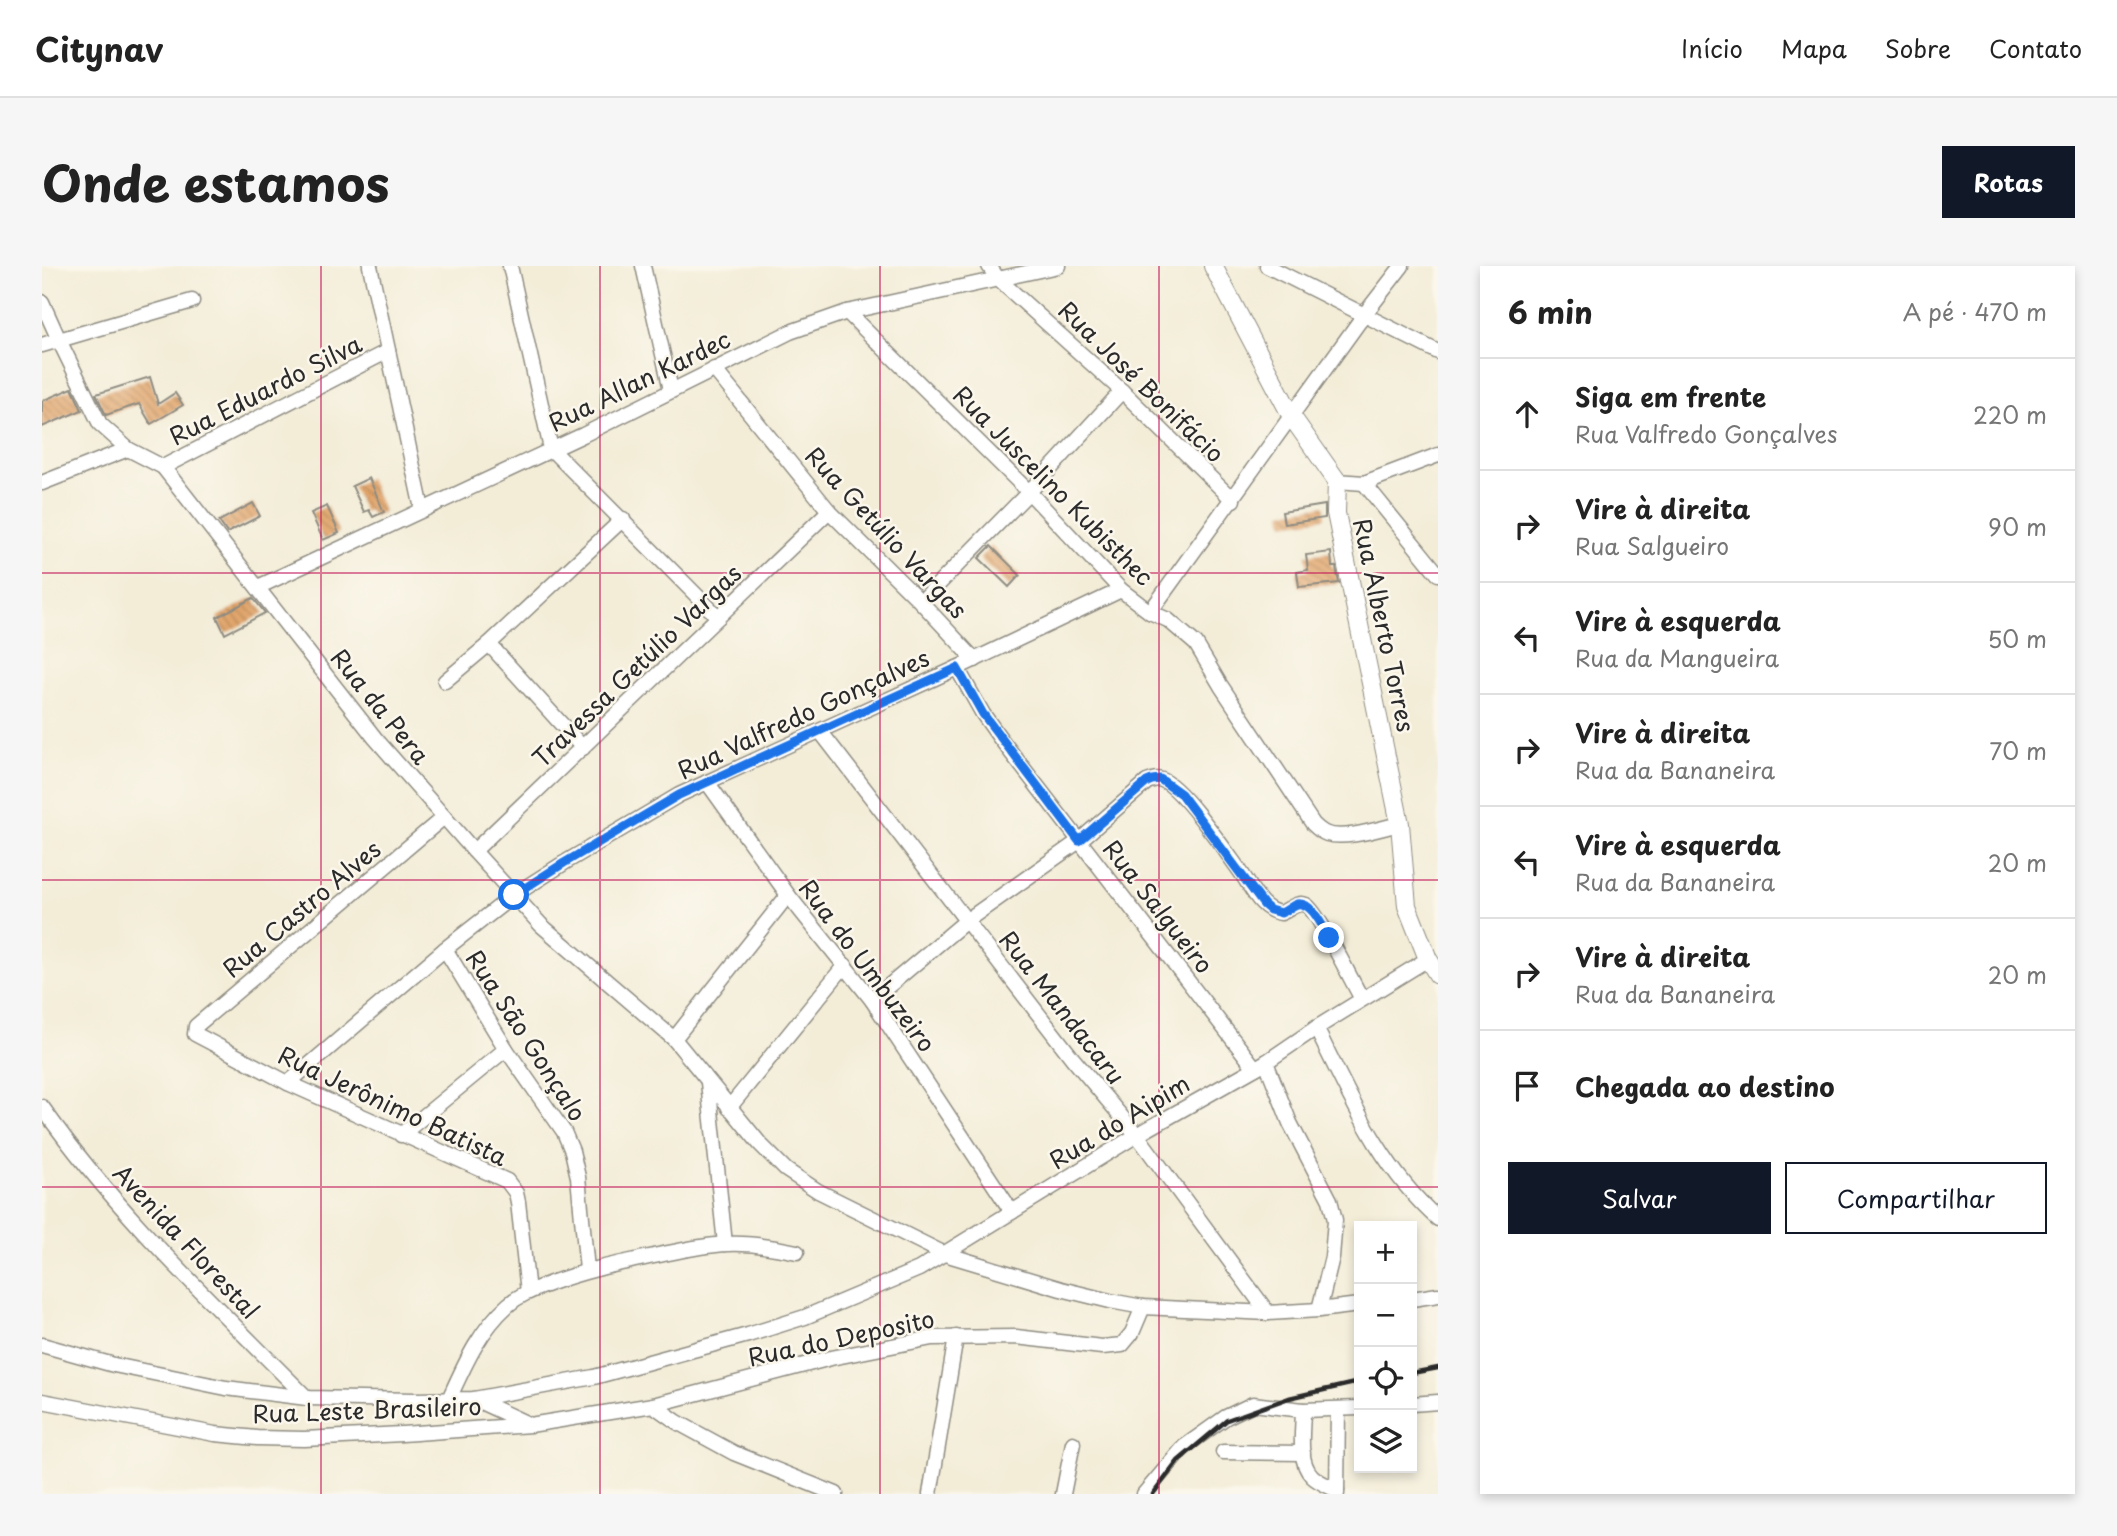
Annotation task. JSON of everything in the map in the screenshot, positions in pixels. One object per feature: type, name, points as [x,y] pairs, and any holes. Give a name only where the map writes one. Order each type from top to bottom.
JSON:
[{"type":"street","points":[[370,266],[422,509]]},
{"type":"street","points":[[510,266],[551,449],[718,617]]},
{"type":"street","points":[[643,266],[671,390]]},
{"type":"street","name":"Rua Allan Kardec","points":[[258,587],[583,435],[790,332],[847,312],[994,272],[1058,266]]},
{"type":"street","points":[[1213,266],[1292,416],[1337,481],[1364,483],[1438,454]]},
{"type":"street","points":[[1267,266],[1438,352]]},
{"type":"street","points":[[1150,612],[1402,266]]},
{"type":"street","name":"Rua José Bonifácio","points":[[994,272],[1122,391],[1233,500]]},
{"type":"street","points":[[42,345],[192,301]]},
{"type":"street","name":"Rua da Pera","points":[[42,302],[100,424],[128,449],[163,467],[375,738],[474,851],[541,925],[674,1039],[729,1108],[786,1170],[804,1182],[945,1254],[1061,1289],[1143,1307],[1268,1313],[1354,1306]]},
{"type":"street","name":"Rua Juscelino Kubisthec","points":[[847,312],[1029,492],[1121,590],[1150,612],[1168,620],[1196,644],[1313,824],[1327,834],[1347,835],[1400,824]]},
{"type":"street","name":"Rua Eduardo Silva","points":[[163,467],[388,351]]},
{"type":"street","name":"Rua Getúlio Vargas","points":[[714,369],[829,511],[975,660]]},
{"type":"street","points":[[920,602],[1029,492],[1122,391]]},
{"type":"street","points":[[42,483],[128,449]]},
{"type":"street","name":"Rua Alberto Torres","points":[[1337,481],[1336,513],[1400,824],[1407,906],[1428,959],[1438,975]]},
{"type":"street","points":[[1364,483],[1438,574]]},
{"type":"street","name":"Travessa Getúlio Vargas","points":[[474,851],[829,511]]},
{"type":"street","points":[[445,681],[623,519]]},
{"type":"street","name":"Rua Valfredo Gonçalves","points":[[288,1083],[445,949],[514,895],[564,863],[679,795],[1121,590]]},
{"type":"street","points":[[488,644],[583,748]]},
{"type":"street","name":"Rua Salgueiro","points":[[957,668],[983,714],[1079,841],[1261,1065],[1330,1200],[1335,1220],[1332,1257],[1319,1310]]},
{"type":"street","name":"Rua Mandacaru","points":[[820,731],[1073,1059],[1137,1135],[1268,1313]]},
{"type":"street","points":[[872,1000],[966,921],[1079,841],[1152,780],[1165,781],[1181,794],[1264,905],[1276,912],[1283,912],[1298,904],[1306,905],[1311,910],[1362,999]]},
{"type":"street","name":"Rua do Umbuzeiro","points":[[707,782],[788,895],[872,1000],[1012,1212]]},
{"type":"street","name":"Rua Castro Alves","points":[[197,1036],[194,1032],[196,1026],[444,817]]},
{"type":"street","points":[[674,1039],[788,895]]},
{"type":"street","name":"Rua São Gonçalo","points":[[445,949],[506,1049],[564,1132],[578,1177],[587,1270]]},
{"type":"street","name":"Rua do Aipim","points":[[474,1399],[594,1377],[748,1335],[827,1308],[919,1269],[1137,1135],[1261,1065],[1428,959]]},
{"type":"street","points":[[729,1108],[845,965]]},
{"type":"street","points":[[1316,1028],[1381,1152],[1408,1189],[1438,1219]]},
{"type":"street","name":"Rua Jerônimo Batista","points":[[197,1036],[288,1083],[507,1181],[516,1193],[518,1202],[528,1292]]},
{"type":"street","points":[[401,1135],[506,1049]]},
{"type":"street","points":[[708,1081],[725,1244]]},
{"type":"street","name":"Avenida Florestal","points":[[42,1107],[72,1151],[122,1209],[307,1398]]},
{"type":"street","points":[[449,1399],[472,1348],[488,1326],[510,1303],[528,1292],[587,1270],[696,1247],[725,1244],[773,1247],[797,1252]]},
{"type":"street","points":[[1417,1298],[1438,1296]]},
{"type":"street","name":"Rua do Deposito","points":[[653,1405],[831,1357],[932,1338],[1016,1337],[1102,1347],[1122,1345],[1132,1333],[1143,1307]]},
{"type":"street","points":[[930,1494],[956,1337]]},
{"type":"street","points":[[42,1345],[172,1378],[226,1388],[307,1398],[474,1399],[530,1425]]},
{"type":"street","name":"Rua Leste Brasileiro","points":[[42,1401],[215,1434],[257,1438],[346,1437],[530,1425],[653,1405]]},
{"type":"street","points":[[1417,1404],[1438,1402]]},
{"type":"street","points":[[1144,1494],[1184,1447],[1226,1417],[1253,1404],[1303,1410],[1354,1408]]},
{"type":"street","points":[[653,1405],[677,1422],[734,1453],[835,1494]]},
{"type":"street","points":[[1337,1492],[1338,1409]]},
{"type":"street","points":[[1303,1410],[1303,1452],[1309,1473],[1337,1492]]},
{"type":"street","points":[[1063,1494],[1073,1443]]},
{"type":"street","points":[[1223,1452],[1303,1452]]},
{"type":"building","points":[[150,377],[158,404],[175,393],[183,405],[151,424],[139,404],[106,415],[96,394]]},
{"type":"building","points":[[72,388],[82,410],[42,427],[42,401]]},
{"type":"building","points":[[369,478],[384,512],[373,517],[369,510],[364,512],[352,486]]},
{"type":"building","points":[[253,503],[260,516],[227,533],[219,521]]},
{"type":"building","points":[[1325,505],[1325,518],[1284,524],[1282,512]]},
{"type":"building","points":[[327,506],[339,533],[323,540],[311,513]]},
{"type":"building","points":[[991,546],[1020,575],[1009,587],[979,558]]},
{"type":"building","points":[[1331,552],[1332,567],[1336,567],[1339,583],[1299,587],[1297,572],[1308,570],[1306,555]]},
{"type":"building","points":[[253,598],[265,613],[225,634],[217,617]]},
{"type":"railway","points":[[1417,1372],[1438,1368]]},
{"type":"railway","points":[[1153,1494],[1178,1461],[1227,1420],[1289,1398],[1354,1383]]},
{"type":"route","points":[[514,895],[679,795],[957,668],[983,714],[1079,841],[1147,782],[1160,779],[1181,794],[1264,905],[1281,913],[1296,905],[1306,905],[1329,938]]}]
